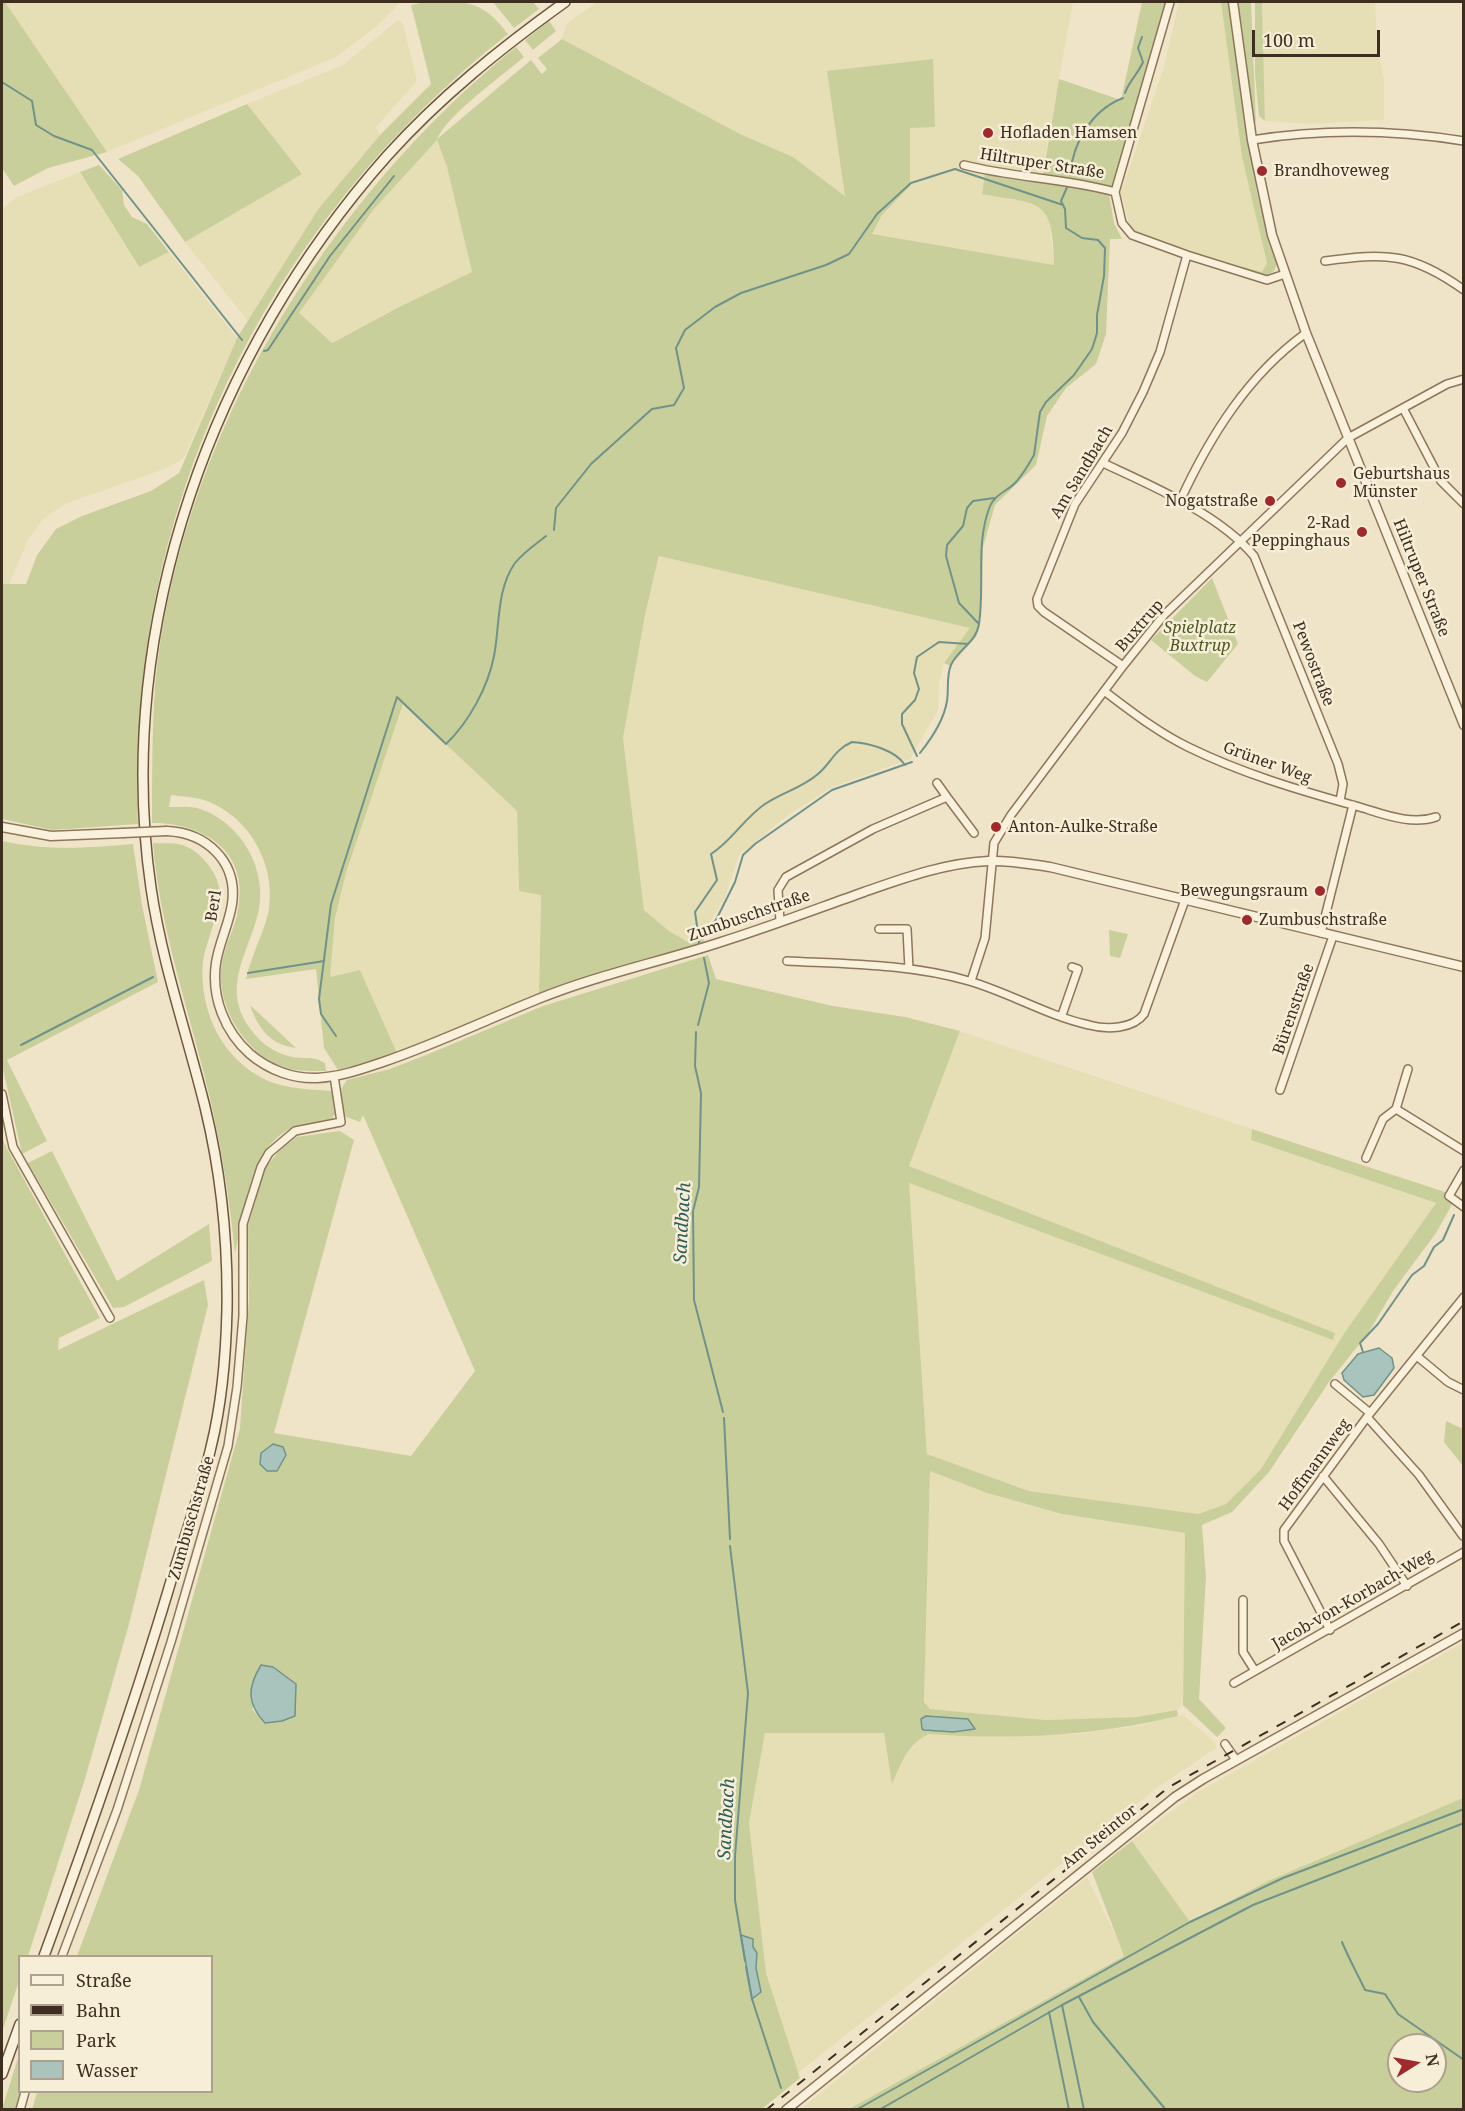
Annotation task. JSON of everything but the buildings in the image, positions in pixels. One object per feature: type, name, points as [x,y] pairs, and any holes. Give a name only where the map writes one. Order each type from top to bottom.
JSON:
[{"type":"main road","points":[[44,1955],[97,1811],[153,1640],[212,1445],[227,1314],[224,1217],[206,1110],[166,968],[151,893],[145,830],[143,758],[149,680],[162,599],[192,489],[208,445],[250,354],[290,285],[352,198],[387,156],[462,82],[528,28],[565,2]]},
{"type":"main road","points":[[2,2074],[18,2030]]},
{"type":"street","name":"Hiltruper Straße","points":[[1170,2],[1115,192],[1122,223],[1132,235],[1187,255],[1267,280],[1285,274]]},
{"type":"street","name":"Hiltruper Straße","points":[[1233,2],[1252,140],[1263,200],[1285,274],[1306,333],[1464,725]]},
{"type":"street","points":[[1252,140],[1310,134],[1374,134],[1464,141]]},
{"type":"street","name":"Hiltruper Straße","points":[[964,165],[990,172],[1085,183],[1115,192]]},
{"type":"street","name":"Am Sandbach","points":[[1123,666],[1044,612],[1038,606],[1037,599],[1071,512],[1103,463],[1143,392],[1160,352],[1187,255]]},
{"type":"street","points":[[1325,261],[1369,255],[1392,257],[1425,265],[1464,290]]},
{"type":"street","points":[[1180,501],[1212,439],[1248,387],[1287,346],[1306,333]]},
{"type":"street","name":"Buxtrup","points":[[990,861],[994,843],[1000,831],[1104,691],[1164,615],[1348,438],[1447,384],[1464,379]]},
{"type":"street","points":[[1402,408],[1441,481],[1460,497],[1464,504]]},
{"type":"street","points":[[1103,463],[1180,501],[1241,541]]},
{"type":"street","name":"Pewostraße","points":[[1241,541],[1262,574],[1338,764],[1344,784],[1340,801]]},
{"type":"street","name":"Grüner Weg","points":[[1104,691],[1145,722],[1186,747],[1292,789],[1414,821],[1436,817]]},
{"type":"street","points":[[937,783],[974,832]]},
{"type":"street","points":[[780,921],[778,890],[780,883],[790,873],[873,829],[948,797]]},
{"type":"street","points":[[1321,933],[1353,805]]},
{"type":"street","name":"Berl","points":[[2,826],[51,836],[167,831],[188,833],[206,842],[220,856],[230,875],[232,901],[216,964],[216,987],[220,1008],[236,1038],[258,1060],[273,1069],[303,1077],[334,1076]]},
{"type":"street","points":[[971,981],[985,938],[990,910],[990,861]]},
{"type":"street","name":"Zumbuschstraße","points":[[62,1955],[121,1799],[171,1642],[228,1446],[237,1387],[243,1316],[243,1224],[261,1167],[275,1147],[295,1131],[341,1122],[334,1076],[444,1040],[572,987],[707,947],[923,872],[990,861],[1050,867],[1464,967]]},
{"type":"street","points":[[787,961],[826,959],[909,969],[971,981],[1089,1026],[1134,1024],[1140,1020],[1185,900]]},
{"type":"street","points":[[879,929],[907,929],[909,969]]},
{"type":"street","name":"Bürenstraße","points":[[1280,1090],[1333,936]]},
{"type":"street","points":[[1062,1015],[1078,969],[1072,967]]},
{"type":"street","points":[[1366,1158],[1383,1119],[1396,1109],[1408,1069]]},
{"type":"street","points":[[2,1094],[13,1147],[110,1318]]},
{"type":"street","points":[[1396,1109],[1464,1150]]},
{"type":"street","points":[[1464,1170],[1449,1196],[1464,1207]]},
{"type":"street","name":"Hoffmannweg","points":[[1330,1630],[1284,1541],[1284,1530],[1369,1415],[1464,1297]]},
{"type":"street","points":[[1418,1357],[1448,1382],[1464,1390]]},
{"type":"street","name":"Hoffmannweg","points":[[1335,1384],[1369,1415]]},
{"type":"street","points":[[1369,1415],[1419,1475],[1463,1536]]},
{"type":"street","points":[[1323,1476],[1379,1544],[1407,1586]]},
{"type":"street","name":"Jacob-von-Korbach-Weg","points":[[1234,1683],[1464,1552]]},
{"type":"street","points":[[1243,1600],[1243,1652],[1255,1671]]},
{"type":"street","name":"Am Steintor","points":[[786,2109],[1150,1815],[1203,1779],[1464,1633]]},
{"type":"street","points":[[1225,1744],[1236,1760]]},
{"type":"street","points":[[20,2109],[24,2093]]},
{"type":"shaded area","points":[[5,2],[398,2],[398,5],[378,25],[336,57],[107,152]]},
{"type":"shaded area","points":[[597,2],[1073,2],[1042,172],[985,174],[982,193],[1036,204],[1044,209],[1049,218],[1054,265],[871,234],[882,215],[910,186],[910,128],[933,59],[845,196],[793,157],[740,134],[562,39],[567,23]]},
{"type":"shaded area","points":[[1179,2],[1221,2],[1242,157],[1267,263],[1262,272],[1193,256],[1139,236],[1129,224],[1121,193],[1164,67]]},
{"type":"shaded area","points":[[1262,2],[1375,2],[1377,44],[1384,80],[1384,120],[1308,124],[1265,121]]},
{"type":"shaded area","points":[[398,20],[403,24],[417,81],[376,127],[380,135],[319,208],[248,321],[185,242],[301,174],[247,104],[343,65]]},
{"type":"shaded area","points":[[436,139],[447,167],[472,272],[331,343],[298,313],[374,209]]},
{"type":"shaded area","points":[[80,172],[138,267],[169,252],[237,338],[183,459],[167,468],[65,504],[42,520],[28,540],[9,584],[2,584],[2,209],[17,197]]},
{"type":"shaded area","points":[[660,556],[971,628],[944,663],[939,684],[938,710],[910,759],[832,787],[787,816],[739,855],[724,900],[702,934],[688,942],[669,931],[644,910],[623,738],[645,615]]},
{"type":"shaded area","points":[[403,704],[517,811],[519,891],[541,894],[539,995],[432,1041],[397,1053],[360,970],[330,977],[335,918],[346,873]]},
{"type":"shaded area","points":[[960,1031],[1252,1129],[1251,1140],[1436,1203],[1343,1335],[1261,1469],[1226,1504],[1198,1514],[1029,1491],[927,1454],[909,1183],[1333,1340],[909,1166]]},
{"type":"shaded area","points":[[930,1470],[987,1493],[1062,1514],[1185,1533],[1183,1705],[1177,1710],[1137,1717],[1046,1720],[930,1709],[924,1702]]},
{"type":"shaded area","points":[[1463,1643],[1463,1798],[1248,1892],[1189,1922],[1132,1841],[1198,1792]]},
{"type":"shaded area","points":[[1183,1715],[1215,1742],[1216,1748],[1157,1788],[798,2073],[766,1973],[749,1823],[765,1733],[884,1733],[893,1783],[907,1749],[918,1739],[929,1734],[1076,1734],[1138,1726]]},
{"type":"shaded area","points":[[1087,1877],[1125,1955],[849,2109],[800,2110]]},
{"type":"green space","points":[[2,2],[5,2],[107,152],[48,168],[14,186],[2,168]]},
{"type":"green space","points":[[425,2],[473,5],[490,15],[508,34],[421,110],[345,195],[280,286],[226,384],[185,488],[156,596],[140,709],[138,824],[52,830],[2,819],[2,584],[26,584],[37,555],[56,529],[82,516],[151,491],[179,473],[237,338],[319,208],[380,135],[431,84],[411,5]]},
{"type":"green space","points":[[493,2],[533,2],[539,9],[514,28]]},
{"type":"green space","points":[[1142,2],[1166,2],[1113,186],[1065,177],[1063,182],[1085,185],[1109,194],[1114,223],[1122,239],[1110,239],[1106,334],[1096,364],[1066,388],[1047,416],[1036,465],[995,505],[983,547],[982,596],[976,637],[950,666],[944,663],[970,628],[659,556],[645,615],[623,738],[644,910],[669,931],[688,942],[702,934],[704,942],[539,995],[541,895],[519,891],[517,811],[403,704],[346,873],[335,918],[330,977],[360,970],[397,1053],[338,1070],[324,1048],[316,969],[246,979],[268,914],[270,897],[269,880],[259,849],[250,835],[227,811],[202,800],[171,795],[169,807],[197,808],[226,823],[247,847],[254,862],[259,877],[259,909],[237,982],[237,997],[241,1012],[249,1027],[260,1040],[279,1053],[319,1060],[325,1063],[326,1071],[286,1068],[273,1063],[250,1045],[232,1020],[222,992],[222,963],[238,910],[240,889],[237,872],[230,857],[219,844],[205,835],[189,828],[152,823],[155,687],[169,595],[194,505],[229,417],[273,332],[325,251],[383,176],[447,108],[516,47],[524,57],[452,118],[437,139],[531,60],[542,74],[547,69],[538,58],[562,39],[740,134],[793,157],[845,196],[827,71],[933,59],[935,127],[910,128],[910,186],[882,215],[872,234],[1054,265],[1051,227],[1040,208],[1018,200],[982,194],[985,174],[1025,180],[1043,174],[1059,79],[1121,100]],"holes":[[[437,140],[447,167],[472,272],[399,307],[332,343],[299,313],[374,209]]]},
{"type":"green space","points":[[1221,2],[1230,2],[1257,193],[1277,264],[1274,271],[1266,276],[1241,270],[1243,267],[1262,272],[1267,263],[1242,157]]},
{"type":"green space","points":[[1238,2],[1251,2],[1256,123],[1253,116]]},
{"type":"green space","points":[[1255,2],[1262,2],[1265,121],[1259,116],[1255,74]]},
{"type":"green space","points":[[549,21],[556,31],[533,50],[525,40]]},
{"type":"green space","points":[[247,104],[302,174],[185,242],[138,176],[118,159]]},
{"type":"green space","points":[[99,165],[122,190],[124,205],[132,217],[147,224],[169,252],[139,267],[80,172]]},
{"type":"green space","name":"Spielplatz Buxtrup","points":[[1212,578],[1238,644],[1207,682],[1195,676],[1151,640]]},
{"type":"green space","points":[[2,841],[51,847],[133,844],[142,905],[158,982],[7,1060],[47,1141],[22,1154],[2,1065]]},
{"type":"green space","points":[[153,843],[178,844],[191,849],[207,862],[215,874],[219,887],[219,904],[203,962],[203,979],[208,1011],[222,1041],[243,1065],[266,1080],[293,1087],[332,1091],[335,1114],[331,1120],[294,1127],[279,1136],[267,1149],[251,1182],[235,1254],[219,1139],[166,929]]},
{"type":"green space","points":[[1109,930],[1128,934],[1120,958],[1110,956]]},
{"type":"green space","points":[[708,955],[716,979],[833,1006],[905,1017],[960,1031],[909,1166],[1335,1333],[1333,1340],[909,1183],[927,1454],[1029,1491],[1198,1514],[1226,1504],[1261,1469],[1343,1335],[1436,1203],[1251,1140],[1252,1129],[1445,1192],[1454,1201],[1436,1233],[1393,1291],[1369,1332],[1329,1382],[1269,1472],[1232,1512],[1202,1525],[1206,1577],[1199,1699],[1226,1728],[1217,1737],[1183,1705],[1185,1533],[1062,1514],[987,1493],[930,1471],[924,1702],[930,1709],[1046,1720],[1137,1717],[1177,1710],[1178,1716],[1117,1728],[1054,1735],[992,1737],[929,1734],[910,1748],[892,1784],[884,1733],[765,1733],[749,1823],[766,1973],[800,2078],[762,2109],[32,2110],[37,2093],[213,2093],[213,1955],[77,1955],[139,1790],[240,1428],[249,1299],[248,1226],[265,1168],[280,1150],[296,1137],[340,1131],[354,1140],[274,1433],[411,1456],[475,1371],[363,1115],[360,1122],[344,1116],[341,1089],[347,1080],[390,1069],[543,1006]],"holes":[[[282,1673],[296,1684],[295,1716],[282,1721],[265,1723],[252,1709]]]},
{"type":"green space","points":[[250,1005],[296,1048],[279,1043],[267,1034],[261,1028]]},
{"type":"green space","points":[[2,1133],[4,1143],[100,1318],[59,1338],[58,1350],[204,1280],[208,1305],[129,1624],[85,1779],[28,1955],[18,1955],[18,1984],[2,2032]]},
{"type":"green space","points":[[52,1151],[117,1281],[209,1224],[212,1261],[124,1307],[113,1308],[28,1163]]},
{"type":"green space","points":[[1446,1421],[1463,1429],[1463,1466],[1444,1442]]},
{"type":"green space","points":[[1463,1798],[1463,2109],[849,2109],[1124,1956],[1092,1872],[1132,1841],[1190,1922],[1268,1881]]},
{"type":"green space","points":[[18,2058],[18,2093],[22,2093],[18,2109],[2,2109]]},
{"type":"water","points":[[1379,1348],[1392,1358],[1394,1368],[1374,1395],[1363,1397],[1344,1380],[1342,1373],[1358,1354]]},
{"type":"water","points":[[273,1444],[283,1447],[286,1455],[277,1471],[267,1471],[260,1464],[261,1453]]},
{"type":"water","points":[[261,1665],[273,1667],[296,1684],[295,1716],[282,1721],[265,1723],[259,1716],[252,1702],[251,1688]]},
{"type":"water","points":[[926,1716],[968,1719],[975,1729],[953,1732],[924,1730],[921,1719]]},
{"type":"water","points":[[741,1935],[753,1939],[753,1947],[757,1953],[756,1968],[761,1992],[752,1999]]},
{"type":"waterway","name":"Sandbach","points":[[1125,93],[1143,62],[1138,48],[1142,37]]},
{"type":"waterway","points":[[2,82],[32,101],[36,125],[54,136],[92,150],[242,340]]},
{"type":"waterway","name":"Sandbach","points":[[1070,175],[1075,151],[1086,129],[1102,110],[1123,98]]},
{"type":"waterway","points":[[554,530],[556,508],[591,464],[652,409],[674,405],[684,388],[676,348],[685,330],[715,307],[741,293],[826,265],[849,254],[877,214],[911,183],[955,169],[1063,205]]},
{"type":"waterway","points":[[264,351],[268,350],[330,256],[394,176]]},
{"type":"waterway","name":"Sandbach","points":[[920,753],[933,735],[943,715],[951,665],[971,641],[979,624],[983,535],[990,506],[995,498],[1016,482],[1028,465],[1034,455],[1040,412],[1046,402],[1074,375],[1092,349],[1097,333],[1105,248],[1098,240],[1082,238],[1066,228],[1065,209],[1061,201],[1068,185]]},
{"type":"waterway","name":"Sandbach","points":[[979,624],[959,603],[946,556],[947,545],[963,526],[967,508],[973,501],[994,498]]},
{"type":"waterway","points":[[336,1036],[321,1014],[319,999],[331,904],[397,697],[446,744],[470,715],[487,680],[494,656],[502,596],[509,574],[518,559],[546,536]]},
{"type":"waterway","name":"Sandbach","points":[[917,756],[902,724],[902,714],[915,700],[919,689],[914,673],[917,657],[939,642],[968,644]]},
{"type":"waterway","name":"Sandbach","points":[[699,940],[695,912],[717,880],[711,854],[758,810],[812,779],[823,770],[837,752],[852,742],[881,748],[895,755],[905,765]]},
{"type":"waterway","name":"Sandbach","points":[[699,944],[699,940],[716,920],[735,882],[743,855],[755,844],[832,790],[912,762]]},
{"type":"waterway","name":"Sandbach","points":[[698,1025],[709,983],[704,958]]},
{"type":"waterway","points":[[248,973],[324,961]]},
{"type":"waterway","points":[[21,1045],[153,977]]},
{"type":"waterway","name":"Sandbach","points":[[696,1032],[695,1066],[701,1093],[699,1187],[693,1211],[694,1300],[723,1412]]},
{"type":"waterway","points":[[1363,1352],[1360,1343],[1378,1324],[1412,1275],[1424,1266],[1434,1247],[1443,1240],[1454,1215]]},
{"type":"waterway","name":"Sandbach","points":[[724,1418],[730,1539]]},
{"type":"waterway","name":"Sandbach","points":[[730,1546],[748,1693],[735,1856],[735,1900],[745,1961]]},
{"type":"waterway","points":[[856,2110],[1190,1922],[1283,1878],[1464,1809]]},
{"type":"waterway","points":[[879,2110],[1062,2005],[1253,1905],[1464,1823]]},
{"type":"waterway","points":[[1342,1942],[1365,1990],[1385,1994],[1398,2014],[1464,2060]]},
{"type":"waterway","name":"Sandbach","points":[[746,1967],[752,1999],[781,2088]]},
{"type":"waterway","points":[[1079,1997],[1093,2022],[1166,2110]]},
{"type":"waterway","points":[[1062,2005],[1084,2110]]},
{"type":"waterway","points":[[1049,2012],[1069,2110]]},
{"type":"railway","points":[[766,2110],[1169,1787],[1464,1621]]},
{"type":"place","name":"Hofladen Hamsen","points":[[988,133]]},
{"type":"place","name":"Brandhoveweg","points":[[1262,171]]},
{"type":"place","name":"Geburtshaus Münster","points":[[1341,483]]},
{"type":"place","name":"Nogatstraße","points":[[1270,501]]},
{"type":"place","name":"2-Rad Peppinghaus","points":[[1362,532]]},
{"type":"place","name":"Anton-Aulke-Straße","points":[[996,827]]},
{"type":"place","name":"Bewegungsraum","points":[[1320,891]]},
{"type":"place","name":"Zumbuschstraße","points":[[1247,920]]}]
